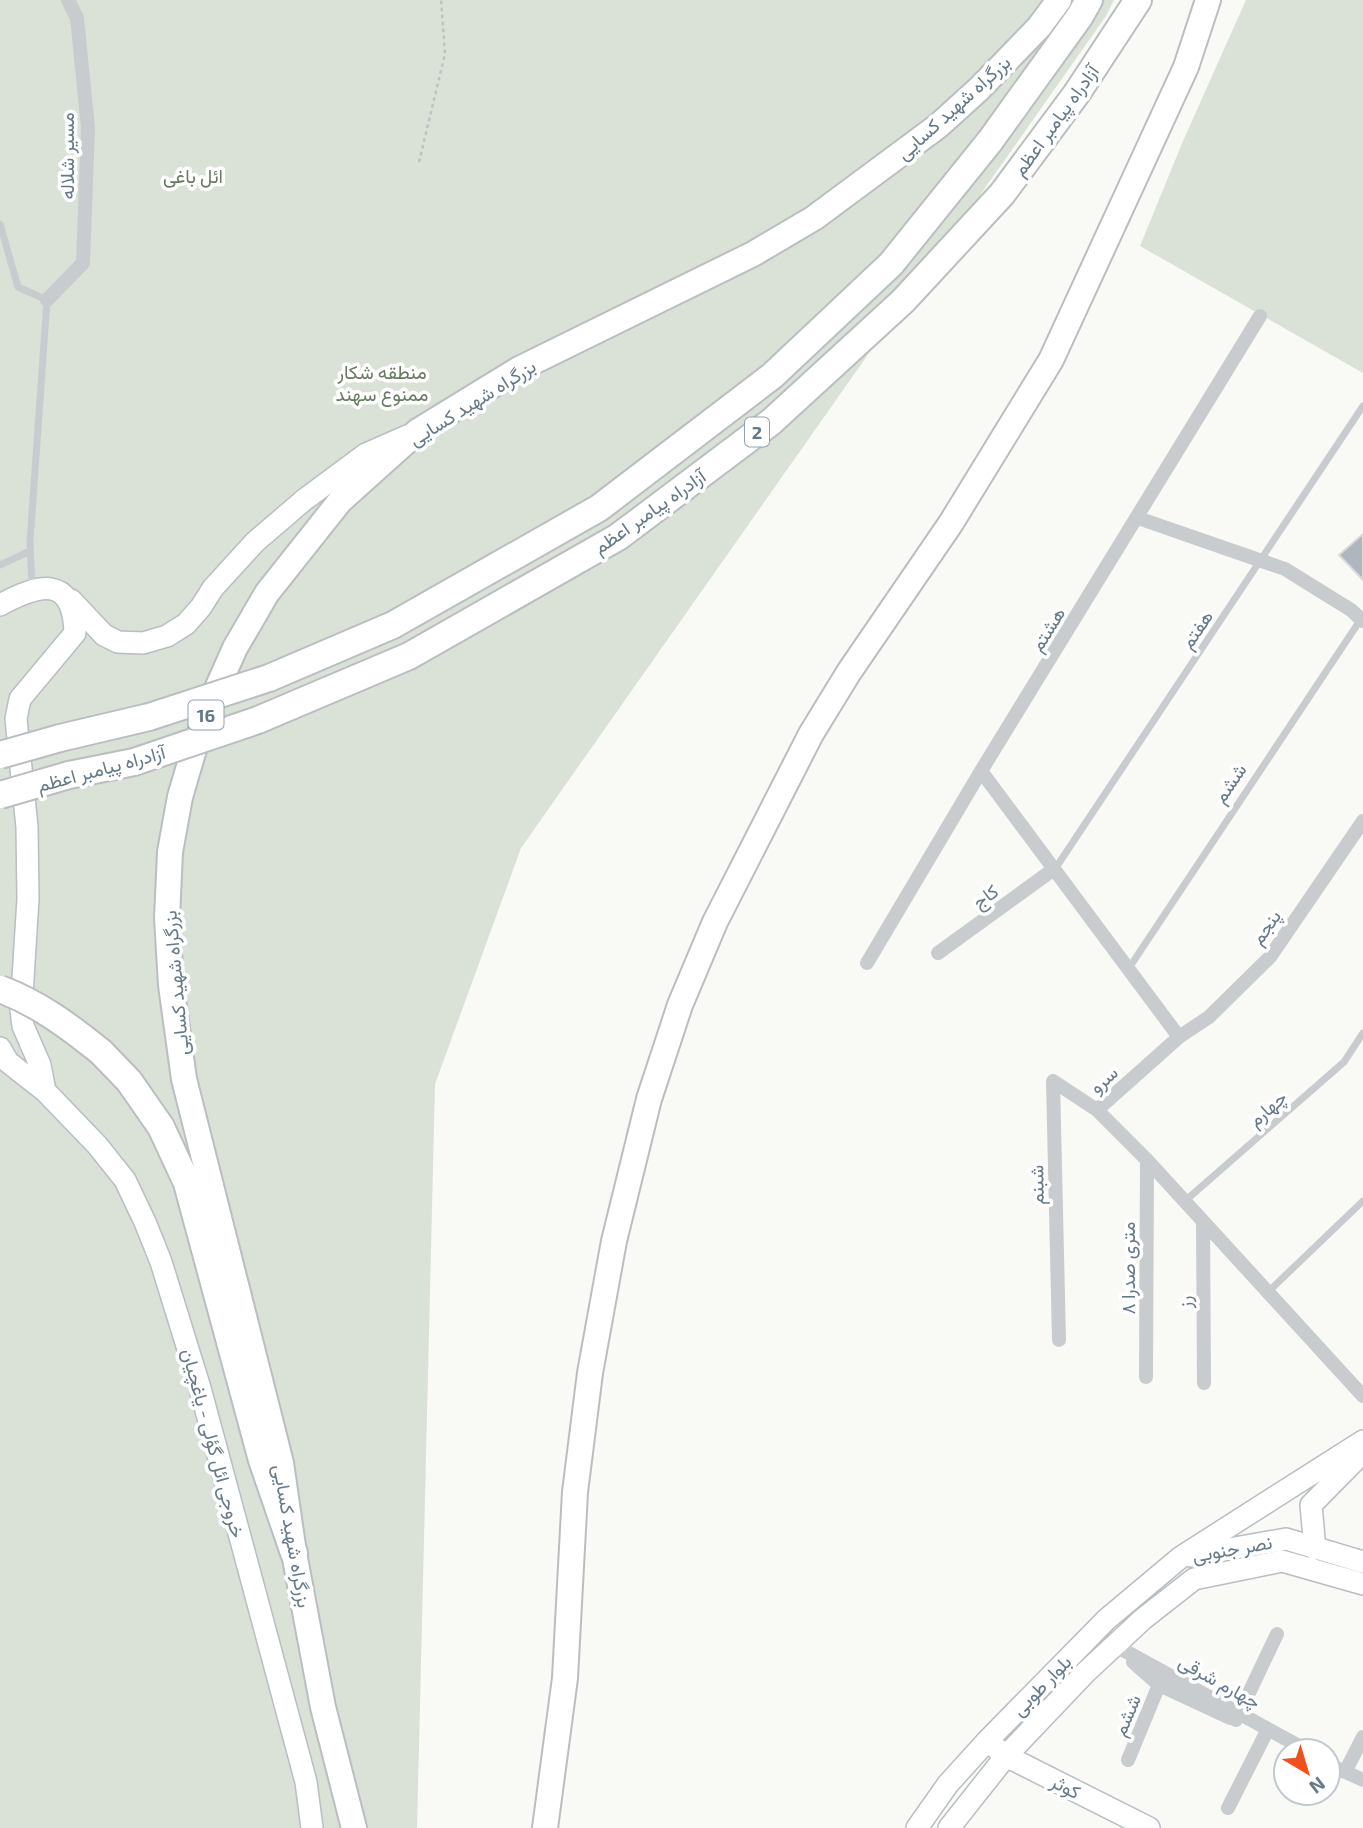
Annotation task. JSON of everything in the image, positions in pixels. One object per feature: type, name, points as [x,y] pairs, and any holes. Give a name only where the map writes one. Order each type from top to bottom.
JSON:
[{"type":"highway","name":"بزرگراه شهید کسایی","points":[[354,1828],[323,1707],[281,1463],[184,1079],[171,985],[167,918],[170,852],[180,797],[211,702],[235,648],[267,593],[340,501],[418,432],[519,369],[753,254],[814,218],[938,126],[980,88],[1030,36],[1059,0]]},
{"type":"highway","name":"آزادراه پیامبر اعظم","points":[[0,755],[149,718],[269,678],[393,625],[599,508],[772,376],[891,264],[990,141],[1089,0]]},
{"type":"highway","name":"آزادراه پیامبر اعظم","points":[[0,795],[69,775],[134,762],[258,720],[409,656],[618,537],[771,422],[903,301],[1002,194],[1077,93],[1138,0]]},
{"type":"highway","points":[[545,1828],[565,1678],[575,1492],[590,1373],[614,1241],[649,1099],[680,1005],[715,922],[811,734],[849,672],[951,523],[1051,360],[1186,67],[1208,0]]},
{"type":"highway","points":[[0,989],[63,1021],[101,1052],[130,1082],[161,1127],[187,1184],[262,1460],[295,1553]]},
{"type":"main road","points":[[0,605],[43,587],[58,590],[86,613],[104,635],[118,642],[143,643],[167,636],[186,624],[213,588],[255,542],[304,500],[366,454],[418,432]]},
{"type":"main road","points":[[45,1091],[40,1065],[23,1026],[21,1010],[28,899],[27,827],[16,719],[20,699],[75,633],[75,614],[68,599],[58,590]]},
{"type":"main road","name":"خروجی ائل گؤلی - یاغچیان","points":[[0,1048],[8,1062],[45,1091],[97,1145],[125,1180],[161,1262],[200,1388],[306,1782],[312,1828]]},
{"type":"main road","name":"بلوار طوبی","points":[[917,1828],[948,1784],[987,1741],[1107,1619],[1181,1557],[1363,1441]]},
{"type":"main road","points":[[1315,1549],[1311,1505],[1363,1452]]},
{"type":"main road","name":"نصر جنوبی","points":[[1181,1557],[1286,1539],[1363,1562]]},
{"type":"main road","name":"نصر جنوبی","points":[[1194,1579],[1282,1562],[1363,1584]]},
{"type":"main road","name":"بلوار طوبی","points":[[949,1828],[1006,1756],[1114,1645],[1194,1579]]},
{"type":"main road","name":"کوثر","points":[[987,1741],[1006,1756],[1149,1828]]},
{"type":"street","name":"مسیر شلاله","points":[[47,300],[83,263],[88,128],[77,18],[68,0]]},
{"type":"street","name":"هشتم","points":[[867,963],[1260,316]]},
{"type":"street","points":[[1138,518],[1285,569],[1359,617]]},
{"type":"street","points":[[982,771],[1179,1037]]},
{"type":"street","name":"پنجم","points":[[1179,1037],[1209,1017],[1270,957],[1363,821]]},
{"type":"street","name":"کاج","points":[[938,953],[1054,869]]},
{"type":"street","name":"سرو","points":[[1179,1037],[1097,1110],[1147,1160],[1363,1396]]},
{"type":"street","name":"شبنم","points":[[1059,1340],[1054,1081],[1097,1110]]},
{"type":"street","name":"۸ متری صدرا","points":[[1146,1377],[1147,1160]]},
{"type":"street","name":"رز","points":[[1202,1221],[1204,1383]]},
{"type":"street","points":[[1236,1721],[1277,1634]]},
{"type":"street","points":[[1114,1645],[1159,1685],[1272,1738]]},
{"type":"street","name":"چهارم شرقی","points":[[1114,1645],[1282,1737]]},
{"type":"street","name":"ششم","points":[[1128,1760],[1159,1685]]},
{"type":"street","points":[[1228,1808],[1265,1735]]},
{"type":"street","points":[[1356,1777],[1363,1737]]},
{"type":"lane","points":[[0,224],[18,287],[47,300],[30,551],[32,591]]},
{"type":"lane","name":"هفتم","points":[[1054,869],[1363,406]]},
{"type":"lane","points":[[0,565],[30,551]]},
{"type":"lane","name":"ششم","points":[[1128,969],[1359,617]]},
{"type":"lane","name":"چهارم","points":[[1185,1201],[1344,1062],[1363,1033]]},
{"type":"lane","points":[[1268,1292],[1363,1201]]},
{"type":"path","points":[[418,162],[444,54],[441,0]]},
{"type":"green space","name":"منطقه شکار ممنوع سهند","points":[[0,0],[1114,0],[1106,16],[521,848],[435,1084],[417,1828],[0,1828]]},
{"type":"green space","points":[[1246,0],[1363,0],[1363,373],[1140,246]]},
{"type":"building","points":[[1363,534],[1363,580],[1339,555]]},
{"type":"park label","name":"ائل باغی","points":[[193,175]]}]
